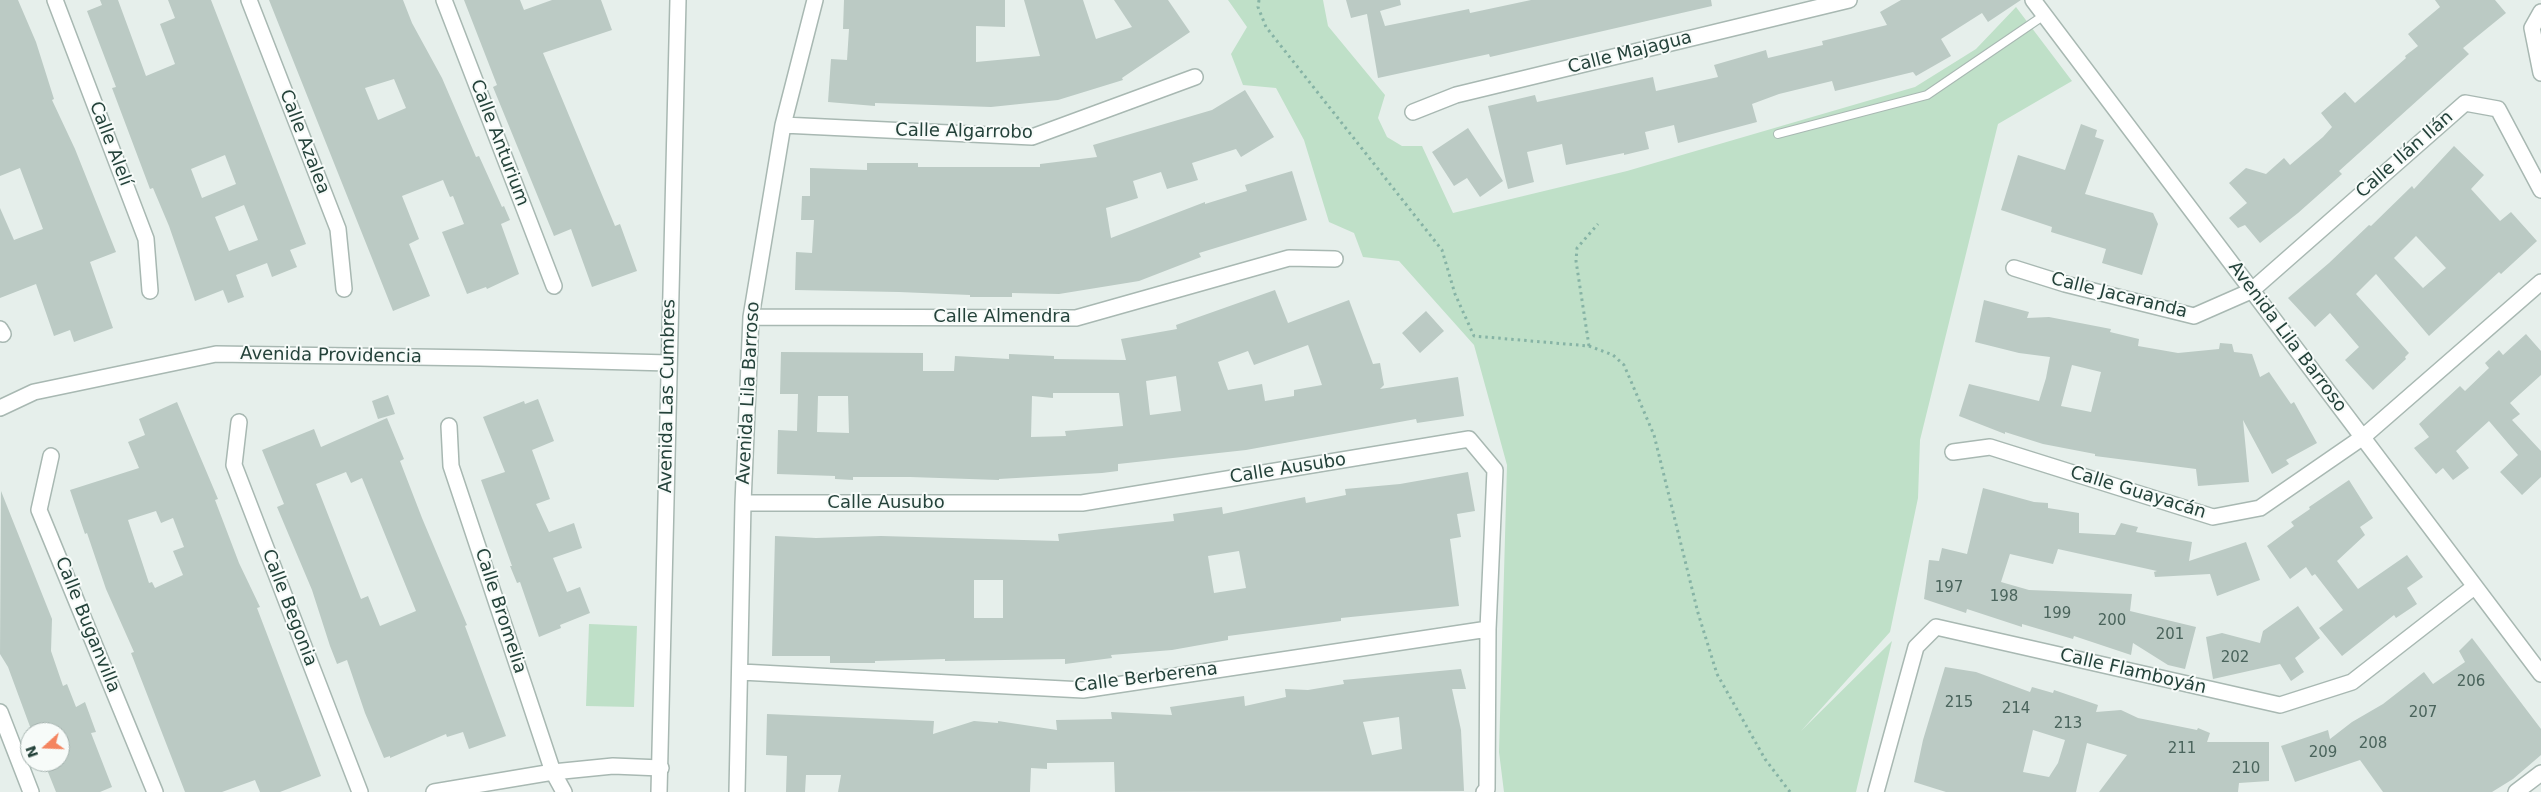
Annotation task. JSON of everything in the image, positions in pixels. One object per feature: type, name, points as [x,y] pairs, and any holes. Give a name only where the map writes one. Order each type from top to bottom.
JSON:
[{"type":"street","name":"Calle Alelí","points":[[55,0],[146,239],[150,291]]},
{"type":"street","name":"Calle Azalea","points":[[250,0],[338,229],[344,288]]},
{"type":"street","name":"Calle Anturium","points":[[444,0],[554,286]]},
{"type":"street","name":"Avenida Las Cumbres","points":[[659,792],[678,0]]},
{"type":"street","name":"Avenida Lila Barroso","points":[[737,792],[743,502],[751,317],[783,125],[815,0]]},
{"type":"street","name":"Calle Majagua","points":[[1413,112],[1456,95],[1849,0]]},
{"type":"street","name":"Avenida Lila Barroso","points":[[2033,0],[2043,16],[2071,49],[2251,291],[2541,674]]},
{"type":"street","points":[[2541,12],[2532,28],[2541,73]]},
{"type":"street","name":"Calle Algarrobo","points":[[783,125],[1032,137],[1195,77]]},
{"type":"street","name":"Calle Ilán Ilán","points":[[2251,291],[2464,103],[2498,109],[2541,190]]},
{"type":"street","name":"Calle Almendra","points":[[751,317],[1076,318],[1289,258],[1335,259]]},
{"type":"street","name":"Calle Jacaranda","points":[[2014,268],[2065,284],[2194,316],[2251,291]]},
{"type":"street","points":[[2363,437],[2541,282]]},
{"type":"street","name":"Avenida Providencia","points":[[0,408],[34,392],[216,354],[669,363]]},
{"type":"street","name":"Calle Begonia","points":[[239,422],[234,465],[360,792]]},
{"type":"street","name":"Calle Bromelia","points":[[449,426],[452,466],[553,772],[564,792]]},
{"type":"street","name":"Calle Guayacán","points":[[1953,452],[1990,448],[2213,516],[2260,508],[2363,437]]},
{"type":"street","name":"Calle Ausubo","points":[[743,502],[1082,503],[1469,439],[1495,470],[1488,629],[1487,789],[1484,792]]},
{"type":"street","name":"Calle Buganvilla","points":[[51,456],[39,510],[155,792]]},
{"type":"street","name":"Calle Flamboyán","points":[[1876,792],[1916,648],[1936,627],[2280,705],[2352,682],[2474,587]]},
{"type":"street","name":"Calle Berberena","points":[[740,672],[1083,690],[1488,629]]},
{"type":"street","points":[[0,712],[5,740],[31,792]]},
{"type":"street","points":[[434,792],[553,772],[613,766],[661,768]]},
{"type":"street","points":[[2516,792],[2541,773]]},
{"type":"lane","points":[[1778,134],[1927,95],[2043,16]]},
{"type":"path","points":[[1258,0],[1266,27],[1442,250],[1455,294],[1474,336],[1589,346],[1612,355],[1624,365],[1654,435],[1698,613],[1717,674],[1765,760],[1790,792]]},
{"type":"path","points":[[1589,346],[1576,261],[1577,248],[1598,224]]},
{"type":"green space","points":[[1228,0],[1323,0],[1328,26],[1385,95],[1378,118],[1387,137],[1402,146],[1422,146],[1453,213],[1627,171],[1915,87],[1976,49],[2016,7],[2072,81],[1998,124],[1920,440],[1918,498],[1890,632],[1801,731],[1892,641],[1856,792],[1504,792],[1499,752],[1507,465],[1474,345],[1399,261],[1363,257],[1354,233],[1329,222],[1304,140],[1276,88],[1243,85],[1231,54],[1247,27]]},
{"type":"green space","points":[[589,624],[637,626],[634,707],[586,706]]},
{"type":"building","points":[[0,0],[18,0],[36,42],[54,99],[52,100],[75,149],[116,252],[90,262],[113,328],[74,342],[70,330],[54,336],[36,284],[0,298],[0,208],[14,240],[43,229],[20,168],[0,176]]},
{"type":"building","points":[[100,0],[118,0],[146,76],[175,64],[160,24],[175,18],[168,0],[211,0],[306,244],[290,250],[297,267],[272,277],[267,263],[236,275],[244,297],[228,303],[223,290],[195,301],[169,226],[153,188],[150,189],[112,88],[116,87],[87,11],[102,5]],"holes":[[[225,155],[236,184],[202,198],[191,169]],[[244,205],[258,240],[229,251],[215,217]]]},
{"type":"building","points":[[269,0],[403,0],[412,23],[442,78],[476,157],[479,156],[502,207],[504,206],[510,220],[501,224],[519,274],[487,289],[486,287],[467,294],[442,232],[464,224],[453,196],[450,197],[443,180],[402,196],[419,239],[409,244],[430,296],[393,311]],"holes":[[[394,79],[406,108],[378,120],[365,88]]]},
{"type":"building","points":[[464,0],[520,0],[524,10],[552,0],[601,0],[612,30],[543,53],[615,226],[620,224],[637,271],[592,287],[571,229],[554,236],[493,87],[497,85]]},
{"type":"building","points":[[844,0],[1005,0],[1005,27],[976,26],[976,62],[1040,56],[1024,0],[1083,0],[1096,39],[1132,27],[1114,0],[1168,0],[1190,32],[1122,78],[1123,80],[1058,100],[991,107],[875,103],[875,106],[828,102],[831,59],[847,60],[849,29],[843,29]]},
{"type":"building","points":[[1346,0],[1400,0],[1401,5],[1380,11],[1385,26],[1469,9],[1470,13],[1531,0],[1711,0],[1712,6],[1490,57],[1489,54],[1378,78],[1367,14],[1351,18]]},
{"type":"building","points":[[1901,0],[2021,0],[1988,22],[1982,13],[1941,39],[1951,56],[1916,76],[1913,72],[1835,91],[1832,81],[1779,94],[1752,104],[1757,122],[1678,143],[1674,125],[1645,132],[1649,149],[1624,155],[1624,153],[1566,165],[1562,144],[1527,152],[1534,182],[1508,189],[1488,106],[1535,95],[1537,102],[1653,77],[1656,91],[1718,77],[1714,65],[1766,50],[1768,58],[1823,45],[1822,41],[1887,25],[1880,12]]},
{"type":"building","points":[[2435,0],[2495,0],[2506,13],[2463,48],[2469,54],[2339,171],[2342,174],[2298,213],[2260,243],[2245,225],[2238,228],[2229,218],[2247,203],[2229,183],[2246,168],[2266,174],[2284,158],[2290,165],[2323,137],[2332,127],[2321,113],[2345,92],[2355,103],[2406,58],[2405,56],[2418,46],[2408,34],[2440,7]]},
{"type":"building","points":[[1245,90],[1274,137],[1241,157],[1236,149],[1192,163],[1198,180],[1167,189],[1161,172],[1133,181],[1138,198],[1106,208],[1111,238],[1205,202],[1205,204],[1247,191],[1245,185],[1292,171],[1307,220],[1199,253],[1201,257],[1139,281],[1059,294],[1012,293],[1012,297],[970,297],[970,295],[899,292],[795,290],[796,252],[812,253],[814,220],[801,220],[802,196],[810,196],[810,168],[867,170],[867,163],[918,163],[918,167],[1040,167],[1040,164],[1097,157],[1093,145],[1212,110]]},
{"type":"building","points":[[2081,124],[2097,130],[2095,137],[2104,140],[2085,194],[2153,213],[2158,224],[2142,275],[2102,263],[2106,249],[2051,232],[2052,227],[2001,210],[2018,155],[2065,170]]},
{"type":"building","points":[[1468,128],[1503,181],[1480,197],[1467,178],[1454,186],[1432,152]]},
{"type":"building","points":[[2454,146],[2484,175],[2471,189],[2500,221],[2511,212],[2537,241],[2501,274],[2499,272],[2429,336],[2376,274],[2356,294],[2409,353],[2405,357],[2406,359],[2373,390],[2345,360],[2359,347],[2330,313],[2315,327],[2288,298],[2369,225],[2371,226],[2412,186],[2414,189]],"holes":[[[2416,236],[2446,268],[2423,288],[2394,258]]]},
{"type":"building","points":[[1275,290],[1288,323],[1349,300],[1373,364],[1380,363],[1384,385],[1380,389],[1458,377],[1464,416],[1417,423],[1416,419],[1246,450],[1118,464],[1118,471],[1102,473],[999,480],[853,477],[853,480],[835,479],[835,476],[777,474],[778,430],[797,431],[798,394],[780,394],[781,352],[923,353],[923,371],[954,371],[955,356],[1009,359],[1009,354],[1054,356],[1054,359],[1126,360],[1121,339],[1177,329],[1176,325]],"holes":[[[1308,345],[1322,385],[1294,390],[1294,396],[1265,401],[1262,384],[1228,390],[1218,362],[1248,351],[1254,365]],[[1176,376],[1181,411],[1150,415],[1146,381]],[[1053,393],[1119,393],[1123,426],[1065,431],[1066,436],[1031,437],[1032,396],[1053,398]],[[818,396],[848,396],[849,433],[817,432]]]},
{"type":"building","points":[[1984,300],[2029,312],[2027,318],[2049,317],[2111,329],[2110,332],[2139,339],[2138,346],[2178,353],[2219,349],[2220,343],[2232,344],[2234,352],[2252,354],[2260,377],[2269,372],[2291,404],[2294,402],[2317,443],[2286,460],[2289,464],[2272,474],[2243,420],[2249,482],[2198,486],[2196,469],[2095,456],[2095,454],[2043,444],[2005,432],[2005,434],[1959,416],[1969,384],[2039,401],[2050,357],[2019,353],[1975,342]],"holes":[[[2072,365],[2101,372],[2091,412],[2061,406]]]},
{"type":"building","points":[[1426,311],[1444,331],[1420,353],[1402,333]]},
{"type":"building","points":[[2526,334],[2541,351],[2541,375],[2510,403],[2520,414],[2512,420],[2541,451],[2541,477],[2522,495],[2500,472],[2518,455],[2489,421],[2456,451],[2469,468],[2453,480],[2443,468],[2436,474],[2414,448],[2429,437],[2419,424],[2460,386],[2465,391],[2489,368],[2485,363],[2499,350],[2503,355]]},
{"type":"building","points":[[388,395],[395,414],[378,419],[372,401]]},
{"type":"building","points":[[538,399],[554,441],[532,450],[550,499],[536,504],[549,532],[574,523],[582,548],[553,558],[567,592],[580,587],[590,613],[560,625],[561,628],[539,637],[520,582],[517,583],[510,566],[512,566],[481,480],[505,472],[483,417],[524,401],[525,404]]},
{"type":"building","points":[[177,402],[218,499],[215,500],[239,563],[260,607],[257,608],[321,776],[280,792],[260,792],[255,780],[222,792],[185,792],[131,653],[134,652],[106,589],[70,490],[139,468],[128,442],[145,435],[139,419]],"holes":[[[156,511],[161,523],[173,518],[184,547],[173,551],[183,575],[155,588],[152,582],[149,583],[128,520]]]},
{"type":"building","points":[[387,418],[404,459],[400,461],[467,625],[465,626],[506,736],[469,749],[463,732],[447,737],[446,734],[390,758],[390,756],[384,758],[365,713],[347,660],[337,664],[312,590],[277,507],[284,504],[262,450],[314,429],[321,447]],"holes":[[[346,472],[351,483],[362,478],[416,611],[380,626],[368,596],[361,599],[316,484]]]},
{"type":"building","points":[[1468,472],[1475,511],[1457,514],[1461,537],[1450,539],[1459,606],[1341,618],[1341,621],[1228,636],[1228,640],[1172,650],[1111,655],[1112,658],[1065,664],[1065,659],[945,661],[945,659],[875,661],[875,663],[830,663],[830,656],[772,656],[775,536],[816,538],[881,536],[1059,541],[1058,534],[1174,521],[1173,514],[1222,507],[1223,514],[1305,497],[1306,503],[1346,495],[1345,489],[1400,484]],"holes":[[[1239,551],[1246,588],[1214,593],[1208,556]],[[974,580],[1003,580],[1003,618],[974,618]]]},
{"type":"building","points":[[2349,480],[2373,518],[2360,527],[2365,535],[2337,561],[2358,589],[2407,555],[2423,577],[2407,588],[2417,604],[2396,618],[2394,615],[2342,656],[2319,628],[2343,610],[2315,574],[2312,576],[2306,567],[2290,579],[2267,546],[2294,526],[2291,522],[2310,509],[2309,507]]},
{"type":"building","points":[[1983,488],[2034,502],[2048,503],[2048,508],[2079,513],[2079,533],[2115,535],[2121,523],[2138,527],[2136,532],[2192,542],[2189,561],[2246,542],[2260,580],[2217,596],[2210,574],[2155,577],[2154,572],[2157,571],[2058,549],[2053,564],[2010,554],[2001,582],[2029,590],[2132,594],[2130,611],[2196,627],[2185,669],[2168,665],[2133,643],[2131,655],[2074,636],[2073,639],[2022,624],[2022,627],[1967,609],[1966,613],[1924,599],[1929,560],[1939,561],[1942,548],[1967,554]]},
{"type":"building","points":[[1,491],[52,619],[51,651],[63,686],[67,684],[76,707],[85,702],[96,732],[91,733],[112,787],[100,792],[56,792],[48,772],[70,772],[70,722],[28,722],[8,667],[0,654]]},
{"type":"building","points":[[2298,606],[2320,638],[2295,658],[2304,672],[2291,681],[2280,664],[2213,679],[2206,637],[2222,633],[2260,643],[2263,631]]},
{"type":"building","points":[[2472,638],[2541,729],[2541,755],[2513,779],[2492,792],[2383,792],[2360,760],[2295,782],[2281,746],[2328,730],[2330,739],[2352,722],[2383,704],[2424,672],[2433,684],[2465,662],[2459,651]]},
{"type":"building","points":[[1945,667],[1976,672],[2030,692],[2032,687],[2053,693],[2054,690],[2098,705],[2096,712],[2121,710],[2138,718],[2197,730],[2198,728],[2210,733],[2207,742],[2269,742],[2269,781],[2239,783],[2238,792],[2099,792],[2127,755],[2087,743],[2076,792],[1946,792],[1914,782],[1923,740]],"holes":[[[2033,730],[2065,740],[2058,763],[2049,777],[2023,772]]]},
{"type":"building","points":[[1461,669],[1466,689],[1452,689],[1461,730],[1464,791],[1115,792],[1114,762],[1047,763],[1047,769],[1031,768],[1030,792],[838,792],[841,775],[806,775],[805,792],[786,792],[787,756],[766,755],[767,714],[934,721],[933,734],[974,721],[998,723],[998,721],[1057,730],[1056,720],[1112,719],[1111,712],[1172,715],[1170,707],[1244,696],[1245,706],[1286,697],[1285,689],[1308,690],[1344,684],[1343,680]],"holes":[[[1399,717],[1402,749],[1372,755],[1363,722]]]}]
